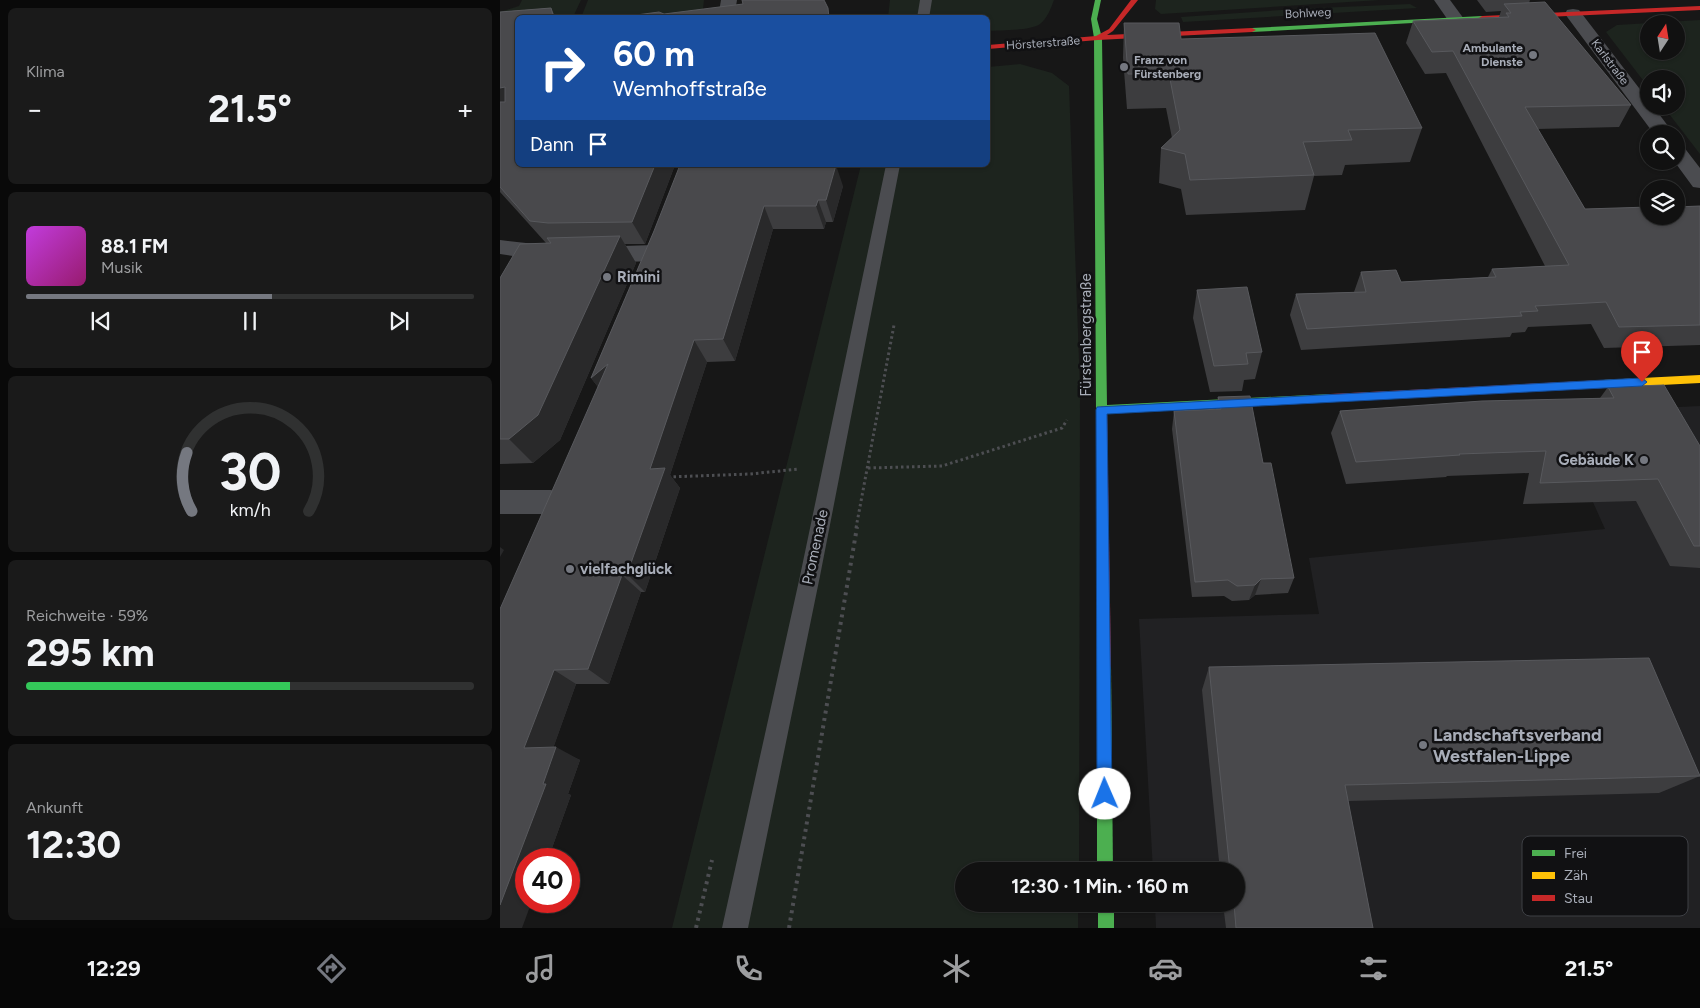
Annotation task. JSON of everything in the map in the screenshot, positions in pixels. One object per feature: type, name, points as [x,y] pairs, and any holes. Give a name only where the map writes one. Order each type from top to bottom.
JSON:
[{"type":"street","points":[[726,15],[729,0]]},
{"type":"street","name":"Fürstenbergstraße","points":[[1098,0],[1094,8],[1093,22],[1098,38],[1101,185],[1105,862]]},
{"type":"street","points":[[1098,38],[1111,30],[1135,0]]},
{"type":"street","points":[[1442,0],[1456,19]]},
{"type":"street","name":"Bohlweg","points":[[1098,38],[1700,8]]},
{"type":"street","name":"Karlstraße","points":[[1573,14],[1657,125]]},
{"type":"street","name":"Hörsterstraße","points":[[990,47],[1098,38]]},
{"type":"street","points":[[1685,162],[1700,182]]},
{"type":"street","points":[[500,246],[563,255],[657,244],[643,280]]},
{"type":"street","points":[[1101,410],[1700,378]]},
{"type":"street","points":[[500,502],[550,505]]},
{"type":"street","points":[[1106,912],[1106,928]]},
{"type":"lane","points":[[924,15],[926,0]]},
{"type":"lane","name":"Promenade","points":[[735,928],[832,468],[893,167]]},
{"type":"path","points":[[789,928],[845,589],[868,468],[942,466],[1062,428],[1076,408],[1101,410]]},
{"type":"path","points":[[661,477],[750,474],[832,468]]},
{"type":"shaded area","points":[[522,0],[581,0],[574,15],[515,15],[515,20],[500,33],[500,12],[519,6]]},
{"type":"shaded area","points":[[588,0],[704,0],[702,15],[582,15]]},
{"type":"shaded area","points":[[890,0],[1054,0],[1049,13],[1040,24],[1022,29],[990,31],[990,15],[888,15]]},
{"type":"shaded area","points":[[1156,0],[1380,0],[1161,14],[1155,9]]},
{"type":"shaded area","points":[[1410,4],[1417,8],[1183,22],[1181,17],[1296,9]]},
{"type":"shaded area","points":[[1700,20],[1700,154],[1685,135],[1685,125],[1678,125],[1670,115],[1685,115],[1685,70],[1640,70],[1640,76],[1606,32],[1617,25],[1640,24],[1640,60],[1685,60],[1685,21]]},
{"type":"shaded area","points":[[1020,64],[1052,73],[1069,86],[1080,388],[1079,862],[955,862],[955,912],[1078,912],[1078,928],[672,928],[861,167],[990,167],[990,67]]},
{"type":"shaded area","name":"Landschaftsverband Westfalen-Lippe","points":[[1700,406],[1700,928],[1156,928],[1155,912],[1245,912],[1245,862],[1152,862],[1139,619],[1319,614],[1309,558],[1605,529],[1553,413]]},
{"type":"building","points":[[742,0],[824,0],[829,15],[636,15],[659,12],[664,14],[743,4]]},
{"type":"building","points":[[1545,2],[1631,105],[1525,107],[1585,209],[1640,207],[1640,225],[1685,225],[1685,207],[1700,206],[1700,325],[1619,327],[1606,302],[1535,306],[1538,311],[1520,312],[1522,316],[1307,329],[1296,294],[1366,292],[1361,272],[1396,270],[1401,282],[1496,277],[1492,269],[1569,265],[1453,51],[1432,52],[1413,21],[1509,17],[1506,13],[1511,13],[1504,4]]},
{"type":"building","points":[[551,8],[553,15],[515,15],[515,167],[654,167],[632,222],[548,223],[530,221],[500,187],[500,102],[505,102],[505,87],[500,88],[500,12]]},
{"type":"building","points":[[1124,23],[1179,23],[1181,39],[1375,33],[1422,128],[1348,130],[1352,140],[1303,142],[1314,175],[1190,180],[1185,154],[1161,148],[1180,130],[1169,74],[1128,74]]},
{"type":"building","points":[[679,167],[835,167],[826,200],[818,200],[816,206],[764,206],[723,339],[694,340],[650,469],[665,468],[627,574],[622,575],[588,669],[554,670],[524,748],[556,747],[543,784],[546,784],[522,848],[515,848],[515,866],[500,905],[500,609],[608,364],[591,378]]},
{"type":"building","points":[[620,236],[538,415],[509,439],[500,439],[500,278],[520,244],[551,243],[547,238]]},
{"type":"building","points":[[1247,287],[1262,352],[1246,353],[1248,364],[1214,366],[1197,290]]},
{"type":"building","points":[[1664,385],[1700,446],[1700,546],[1694,546],[1658,479],[1540,483],[1546,451],[1459,454],[1356,462],[1340,411],[1482,401],[1614,398],[1608,387]]},
{"type":"building","points":[[1250,396],[1263,463],[1271,463],[1294,578],[1261,579],[1255,585],[1237,586],[1228,580],[1195,582],[1174,411],[1221,409],[1218,397]]},
{"type":"building","points":[[1649,658],[1700,776],[1345,785],[1373,928],[1236,928],[1235,912],[1245,912],[1245,862],[1229,862],[1209,667]]},
{"type":"traffic: fast","points":[[1098,0],[1094,19],[1098,38],[1102,410]]},
{"type":"traffic: fast","points":[[1252,30],[1482,18]]},
{"type":"traffic: fast","points":[[1101,410],[1330,398]]},
{"type":"traffic: fast","points":[[1104,666],[1105,862]]},
{"type":"traffic: fast","points":[[1106,912],[1106,928]]},
{"type":"traffic: slow","points":[[1603,384],[1700,379]]},
{"type":"traffic: jam","points":[[1098,38],[1111,30],[1135,0]]},
{"type":"traffic: jam","points":[[1482,18],[1700,8]]},
{"type":"traffic: jam","points":[[990,47],[1098,38],[1252,30]]},
{"type":"traffic: jam","points":[[1330,398],[1603,384]]},
{"type":"traffic: jam","points":[[1102,410],[1104,666]]},
{"type":"place","name":"Ambulante Dienste","points":[[1533,55]]},
{"type":"place","name":"Franz von Fürstenberg","points":[[1124,67]]},
{"type":"place","name":"Rimini","points":[[607,277]]},
{"type":"place","name":"Gebäude K","points":[[1644,460]]},
{"type":"place","name":"vielfachglück","points":[[570,569]]},
{"type":"place","name":"Landschaftsverband Westfalen-Lippe","points":[[1423,745]]},
{"type":"route","points":[[1105,794],[1101,410],[1642,382]]}]
